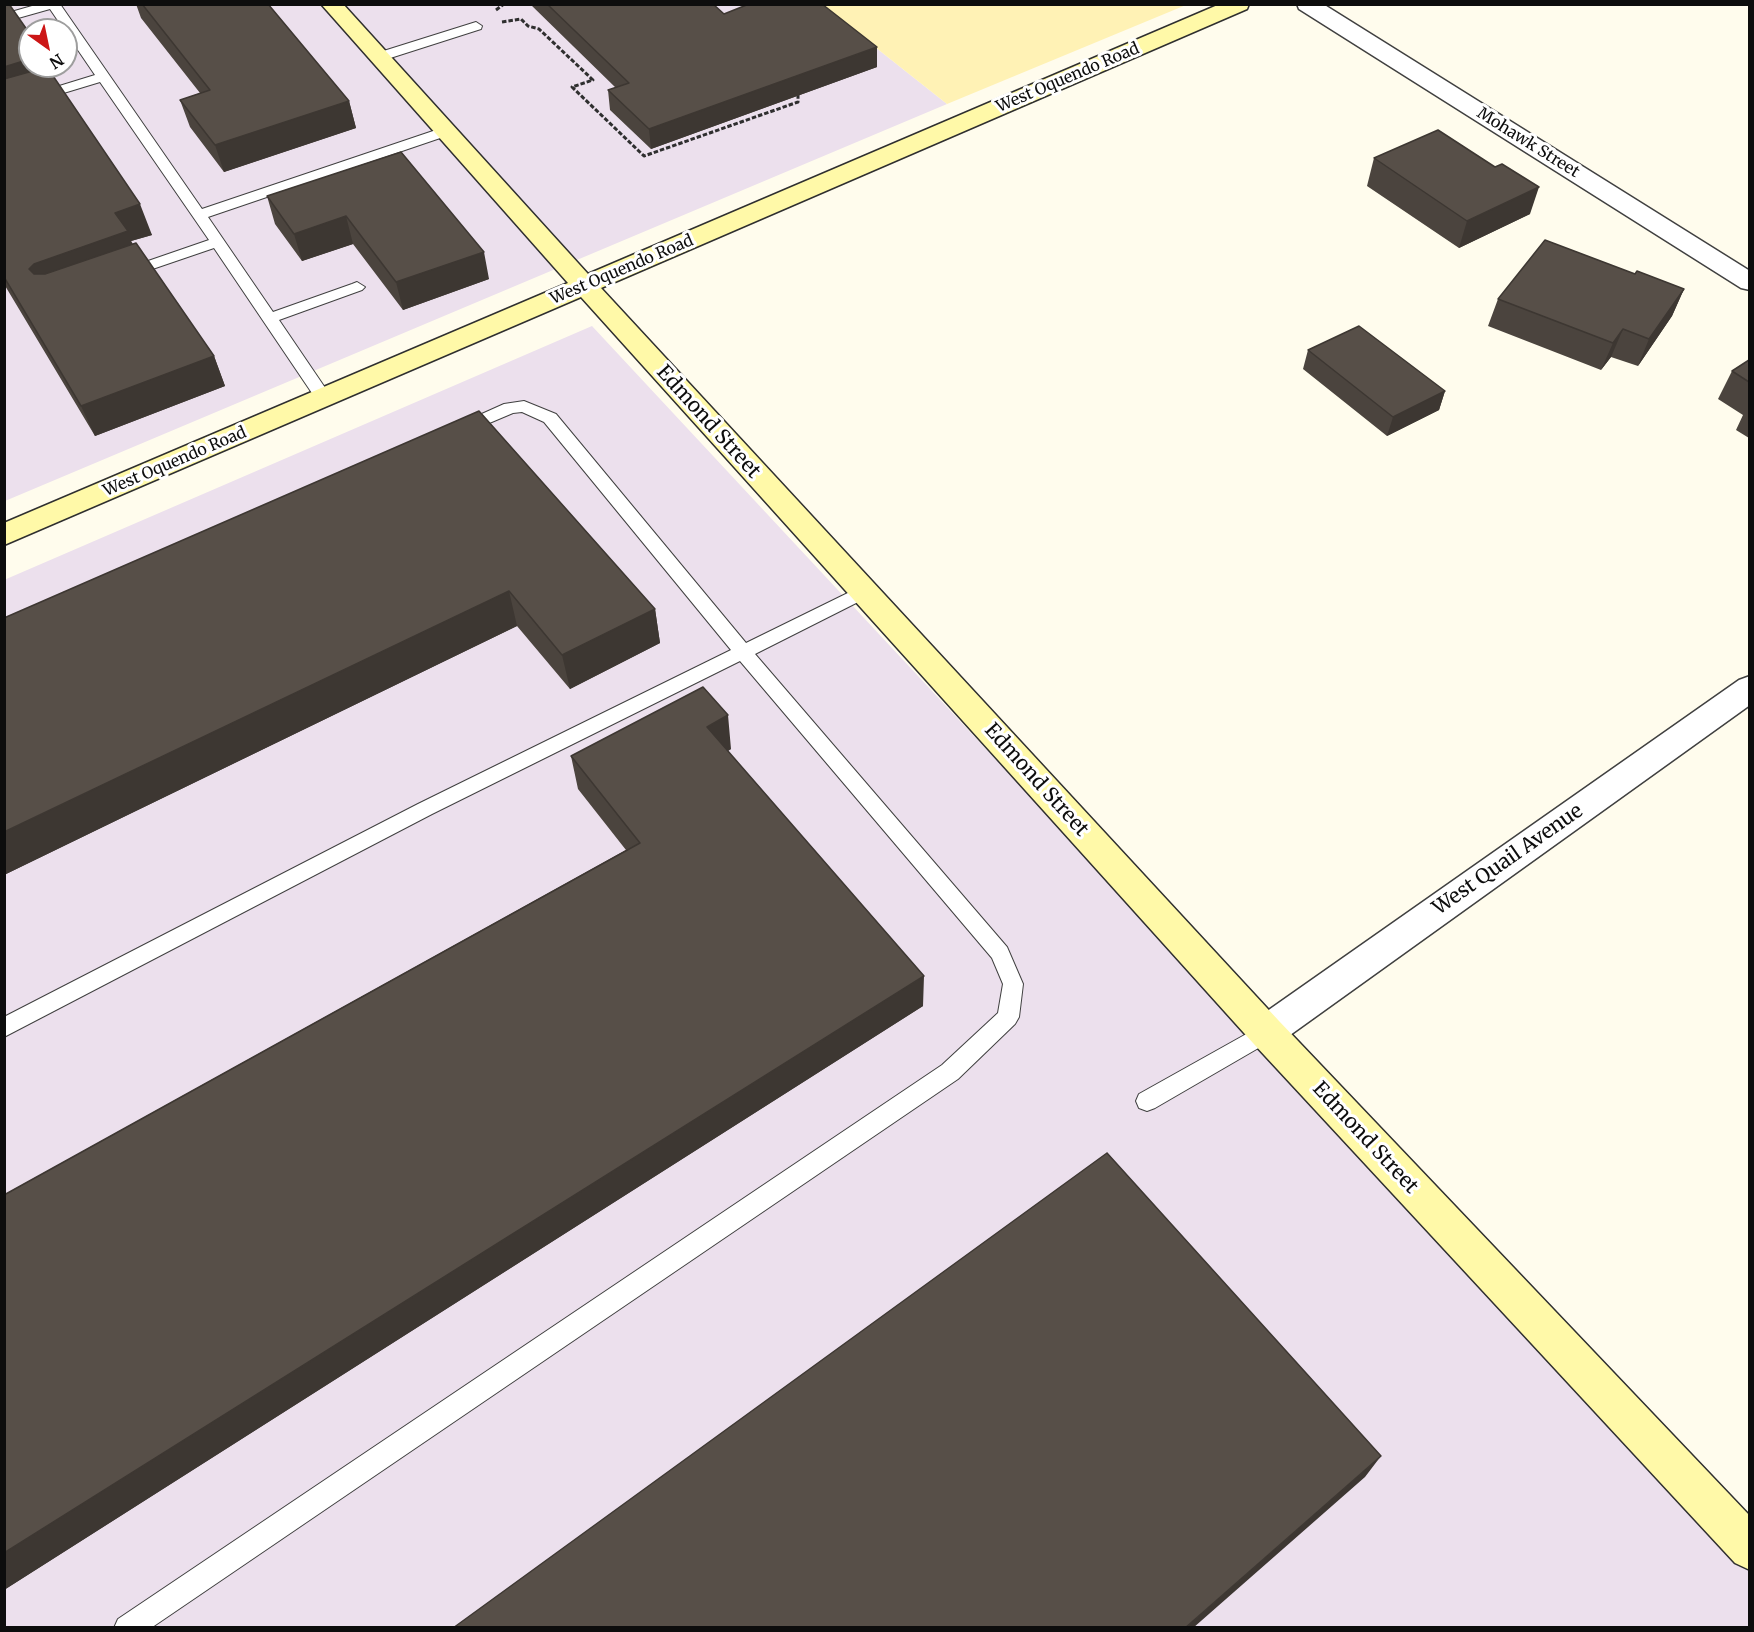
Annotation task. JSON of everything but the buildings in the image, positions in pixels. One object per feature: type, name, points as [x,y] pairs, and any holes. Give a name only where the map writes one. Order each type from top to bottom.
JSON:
[{"type":"street","name":"Edmond Street","points":[[331,4],[585,286],[1266,1032],[1749,1548]]},
{"type":"street","name":"West Oquendo Road","points":[[4,535],[1239,4]]},
{"type":"street","name":"Mohawk Street","points":[[1307,4],[1749,282]]},
{"type":"street","name":"West Quail Avenue","points":[[1266,1032],[1749,688]]},
{"type":"lane","points":[[4,18],[52,5],[324,398]]},
{"type":"lane","points":[[379,57],[476,26]]},
{"type":"lane","points":[[4,107],[102,77]]},
{"type":"lane","points":[[199,215],[447,131]]},
{"type":"lane","points":[[108,280],[218,242]]},
{"type":"lane","points":[[270,318],[357,286]]},
{"type":"lane","points":[[127,1628],[950,1072],[1008,1017],[1013,984],[1000,953],[743,652],[550,418],[524,406],[510,408],[445,437]]},
{"type":"lane","points":[[4,1028],[425,809],[864,592]]},
{"type":"lane","points":[[1147,1101],[1266,1032]]},
{"type":"path","points":[[490,12],[504,4]]},
{"type":"path","points":[[495,17],[500,22],[520,19],[528,26],[539,28],[593,80],[572,87],[644,156],[798,102],[800,92],[791,85]]},
{"type":"shaded area","points":[[5,5],[822,5],[947,104],[5,501]]},
{"type":"shaded area","points":[[592,326],[1749,1568],[1749,1627],[5,1627],[4,580]]},
{"type":"sand","points":[[822,5],[1186,5],[947,104]]}]
